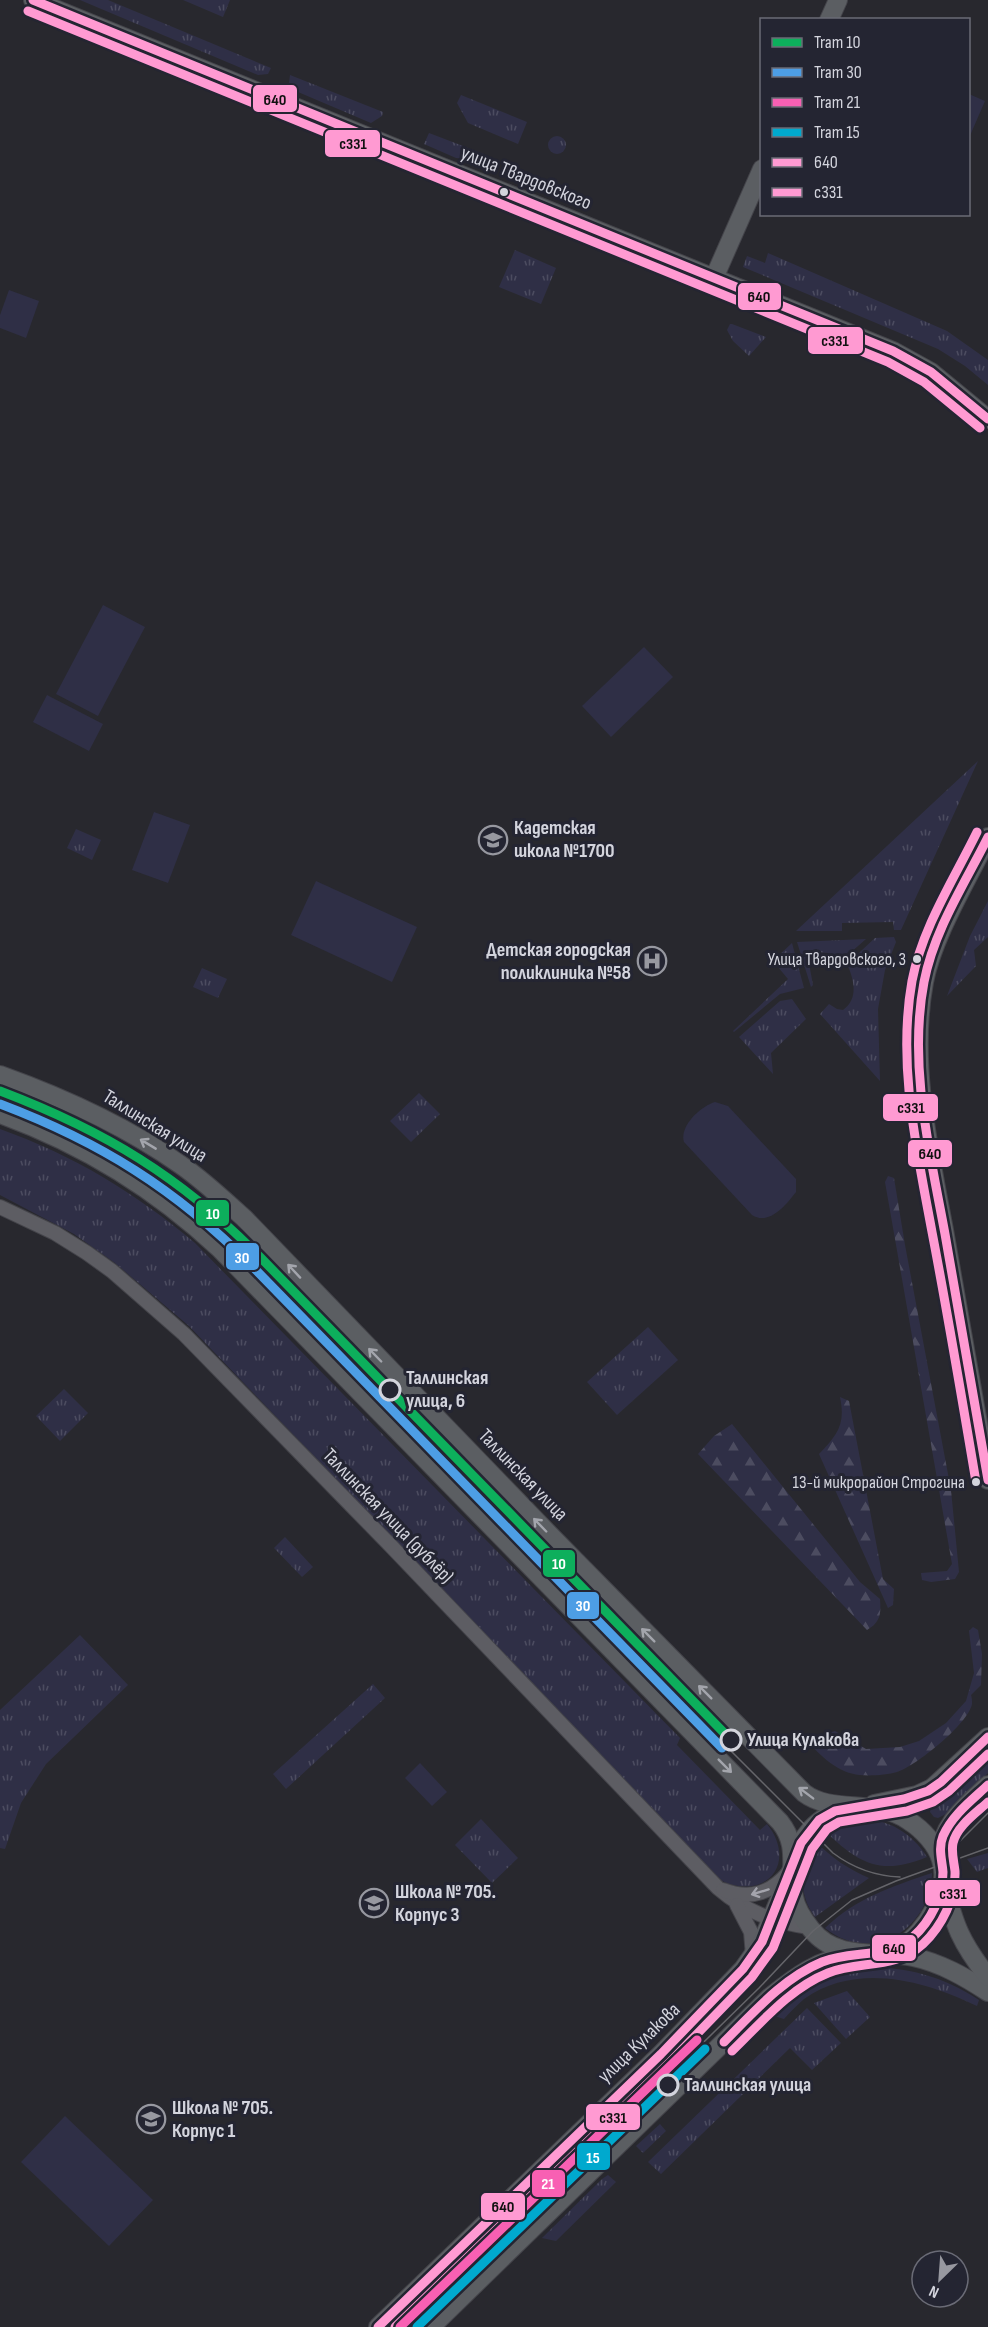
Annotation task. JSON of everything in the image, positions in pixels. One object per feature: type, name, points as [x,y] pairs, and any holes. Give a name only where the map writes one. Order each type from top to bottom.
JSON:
[{"type":"main road","name":"улица Твардовского","points":[[33,0],[905,357],[938,377],[988,419]]},
{"type":"main road","points":[[830,18],[838,0]]},
{"type":"main road","points":[[714,278],[760,174]]},
{"type":"main road","points":[[988,837],[939,937],[925,976],[921,1006],[920,1069],[927,1138],[988,1480]]},
{"type":"main road","name":"Таллинская улица","points":[[0,1075],[83,1108],[123,1129],[164,1154],[245,1218],[533,1518],[804,1793],[824,1803],[881,1808],[910,1821],[927,1837],[942,1866],[953,1920],[959,1935],[972,1957],[988,1977]]},
{"type":"main road","name":"Таллинская улица","points":[[0,1114],[72,1144],[133,1179],[168,1204],[220,1249],[780,1822],[791,1841],[794,1898],[800,1914],[809,1927],[831,1945],[845,1951],[912,1957],[934,1963],[988,1992]]},
{"type":"main road","points":[[861,1806],[904,1799],[928,1791],[941,1782],[988,1737]]},
{"type":"main road","points":[[431,2327],[789,1981],[821,1962],[840,1956],[869,1954],[898,1948],[911,1939],[924,1925],[936,1906],[940,1892],[942,1866],[940,1847],[949,1826],[988,1785]]},
{"type":"main road","name":"Таллинская улица","points":[[793,1866],[795,1854],[804,1837],[819,1820],[835,1811],[861,1806]]},
{"type":"main road","name":"улица Кулакова","points":[[378,2327],[661,2054],[728,1986],[753,1956],[771,1920],[793,1866]]},
{"type":"street","name":"Таллинская улица (дублёр)","points":[[0,1207],[55,1233],[87,1253],[184,1334],[391,1546],[718,1888],[735,1903],[753,1913],[771,1920],[809,1927]]},
{"type":"street","points":[[718,1888],[736,1894],[761,1894],[774,1887],[793,1866]]},
{"type":"street","name":"Таллинская улица (дублёр)","points":[[735,1903],[751,1932],[753,1956]]},
{"type":"green space","points":[[80,0],[108,0],[271,68],[268,74],[258,75]]},
{"type":"green space","points":[[183,0],[230,0],[223,17]]},
{"type":"green space","points":[[290,75],[383,112],[382,116],[371,123],[291,89]]},
{"type":"green space","points":[[970,94],[985,101],[970,136]]},
{"type":"green space","points":[[461,95],[527,122],[518,144],[468,123],[457,103]]},
{"type":"green space","points":[[429,133],[484,154],[482,160],[456,158],[424,144]]},
{"type":"green space","points":[[557,136],[563,139],[566,145],[563,151],[557,154],[551,151],[548,145],[551,139]]},
{"type":"green space","points":[[515,250],[556,268],[541,304],[499,287]]},
{"type":"green space","points":[[768,253],[947,331],[988,360],[988,385],[965,366],[938,349],[743,267],[747,256],[765,263]]},
{"type":"green space","points":[[9,290],[39,301],[26,338],[0,328],[0,315]]},
{"type":"green space","points":[[730,324],[766,337],[749,356],[733,341],[727,330]]},
{"type":"green space","points":[[103,605],[145,627],[98,716],[56,694]]},
{"type":"green space","points":[[644,647],[673,677],[611,737],[582,706]]},
{"type":"green space","points":[[47,695],[103,724],[89,751],[33,722]]},
{"type":"green space","points":[[978,761],[901,930],[894,930],[893,922],[842,923],[842,931],[796,931]]},
{"type":"green space","points":[[154,812],[190,825],[168,883],[132,870]]},
{"type":"green space","points":[[76,829],[101,840],[92,860],[67,848]]},
{"type":"green space","points":[[316,881],[417,927],[392,982],[291,935]]},
{"type":"green space","points":[[988,901],[988,937],[974,950],[976,966],[947,996],[970,936]]},
{"type":"green space","points":[[894,937],[896,942],[885,970],[878,1009],[880,1081],[820,1014],[829,1004],[843,1010],[851,1000],[854,989],[847,964],[875,938]]},
{"type":"green space","points":[[866,939],[842,960],[828,953],[814,952],[808,958],[813,985],[811,987],[797,942]]},
{"type":"green space","points":[[792,943],[804,988],[780,994],[734,1032],[788,979],[773,961]]},
{"type":"green space","points":[[202,968],[227,979],[218,998],[193,987]]},
{"type":"green space","points":[[792,999],[806,1019],[771,1053],[773,1074],[739,1037],[780,1001]]},
{"type":"green space","points":[[419,1093],[440,1114],[411,1142],[390,1121]]},
{"type":"green space","points":[[715,1102],[728,1106],[796,1179],[796,1192],[782,1208],[771,1216],[758,1218],[752,1215],[684,1142],[683,1136],[688,1123],[698,1112]]},
{"type":"green space","points":[[0,1129],[54,1151],[103,1177],[149,1207],[195,1243],[680,1738],[677,1745],[760,1830],[767,1824],[776,1838],[779,1852],[778,1864],[773,1875],[764,1882],[752,1886],[738,1886],[722,1881],[189,1326],[115,1263],[74,1234],[0,1195]]},
{"type":"green space","points":[[888,1176],[894,1178],[951,1490],[959,1572],[955,1579],[931,1582],[922,1580],[921,1573],[947,1571],[952,1564],[885,1182]]},
{"type":"green space","points":[[648,1327],[678,1360],[617,1415],[587,1382]]},
{"type":"green space","points":[[64,1389],[88,1413],[60,1441],[36,1416]]},
{"type":"green space","points":[[840,1397],[849,1401],[883,1579],[894,1589],[893,1605],[888,1608],[819,1454],[831,1441],[841,1422]]},
{"type":"green space","points":[[732,1424],[860,1582],[880,1599],[879,1617],[872,1627],[867,1630],[698,1454],[714,1436]]},
{"type":"green space","points":[[285,1537],[313,1567],[302,1577],[274,1548]]},
{"type":"green space","points":[[973,1627],[978,1630],[982,1654],[981,1685],[971,1695],[972,1704],[968,1712],[952,1733],[916,1762],[888,1774],[852,1774],[830,1763],[807,1740],[835,1731],[866,1749],[900,1747],[919,1741],[946,1723],[966,1701],[974,1673],[969,1631]]},
{"type":"green space","points":[[80,1635],[128,1685],[46,1764],[21,1803],[5,1849],[0,1848],[0,1710]]},
{"type":"green space","points":[[373,1684],[385,1698],[286,1789],[273,1774]]},
{"type":"green space","points":[[988,1749],[988,1773],[946,1814],[938,1818],[934,1817],[930,1812],[932,1801]]},
{"type":"green space","points":[[420,1763],[447,1792],[432,1806],[405,1778]]},
{"type":"green space","points":[[860,1818],[880,1821],[898,1829],[914,1841],[927,1857],[896,1866],[872,1864],[849,1852],[825,1831],[846,1820]]},
{"type":"green space","points":[[481,1819],[518,1858],[492,1883],[455,1845]]},
{"type":"green space","points":[[816,1842],[841,1863],[869,1878],[815,1917],[806,1899],[803,1880],[806,1860]]},
{"type":"green space","points":[[988,1853],[988,1868],[977,1872],[967,1859]]},
{"type":"green space","points":[[932,1873],[929,1893],[921,1911],[910,1925],[896,1936],[879,1942],[862,1943],[843,1939],[825,1928],[837,1917],[863,1901],[889,1888]]},
{"type":"green space","points":[[863,1966],[924,1974],[951,1984],[979,2000],[977,2006],[913,1983],[868,1978],[846,1981],[824,1988],[804,1999],[784,2019],[771,2015],[794,1993],[820,1975],[842,1967]]},
{"type":"green space","points":[[847,1991],[870,2017],[846,2039],[814,2003]]},
{"type":"green space","points":[[807,2008],[841,2043],[812,2070],[790,2048],[661,2174],[648,2162]]},
{"type":"green space","points":[[65,2116],[153,2200],[109,2246],[21,2162]]},
{"type":"green space","points":[[660,2124],[666,2131],[643,2153],[636,2146]]},
{"type":"green space","points":[[608,2175],[616,2182],[556,2241],[542,2238],[602,2179]]},
{"type":"tram line","name":"10","points":[[0,1091],[38,1106],[108,1140],[140,1159],[201,1203],[260,1257],[731,1740]]},
{"type":"tram line","name":"30","points":[[0,1104],[71,1135],[135,1170],[195,1214],[223,1238],[722,1748]]},
{"type":"tram line","points":[[689,1709],[833,1853],[864,1870],[900,1877]]},
{"type":"tram line","points":[[935,1860],[955,1846],[988,1813]]},
{"type":"tram line","points":[[664,2081],[759,1988],[813,1931],[852,1900],[896,1881],[988,1848]]},
{"type":"tram line","name":"21","points":[[400,2327],[697,2040]]},
{"type":"tram line","name":"15","points":[[417,2327],[705,2049]]},
{"type":"transit line","name":"640","points":[[33,0],[893,351],[931,372],[988,419]]},
{"type":"transit line","name":"с331","points":[[28,11],[888,362],[924,382],[980,428]]},
{"type":"transit line","name":"с331","points":[[976,1482],[915,1139],[907,1044],[912,981],[923,942],[977,832]]},
{"type":"transit line","name":"640","points":[[988,837],[951,907],[935,944],[924,982],[918,1045],[923,1109],[988,1480]]},
{"type":"transit line","name":"640","points":[[378,2327],[661,2054],[743,1969],[762,1942],[801,1843],[819,1820],[835,1811],[904,1799],[928,1791],[941,1782],[988,1737]]},
{"type":"transit line","name":"с331","points":[[395,2327],[669,2063],[752,1977],[773,1948],[812,1849],[827,1829],[839,1822],[907,1811],[933,1802],[949,1791],[988,1754]]},
{"type":"transit line","name":"640","points":[[724,2042],[769,1997],[808,1969],[833,1958],[892,1948],[913,1937],[930,1916],[941,1890],[943,1836],[957,1815],[988,1785]]},
{"type":"transit line","name":"с331","points":[[732,2051],[777,2007],[814,1980],[840,1969],[901,1958],[923,1944],[942,1920],[953,1891],[955,1871],[952,1850],[955,1837],[968,1820],[988,1802]]},
{"type":"place","name":"Кадетская школа №1700","points":[[493,840]]},
{"type":"place","name":"Улица Твардовского, 3","points":[[917,959]]},
{"type":"place","name":"Детская городская поликлиника №58","points":[[652,961]]},
{"type":"place","name":"Таллинская улица, 6","points":[[390,1390]]},
{"type":"place","name":"13-й микрорайон Строгина","points":[[976,1482]]},
{"type":"place","name":"Улица Кулакова","points":[[731,1740]]},
{"type":"place","name":"Школа № 705. Корпус 3","points":[[374,1903]]},
{"type":"place","name":"Таллинская улица","points":[[668,2085]]},
{"type":"place","name":"Школа № 705. Корпус 1","points":[[151,2119]]}]
